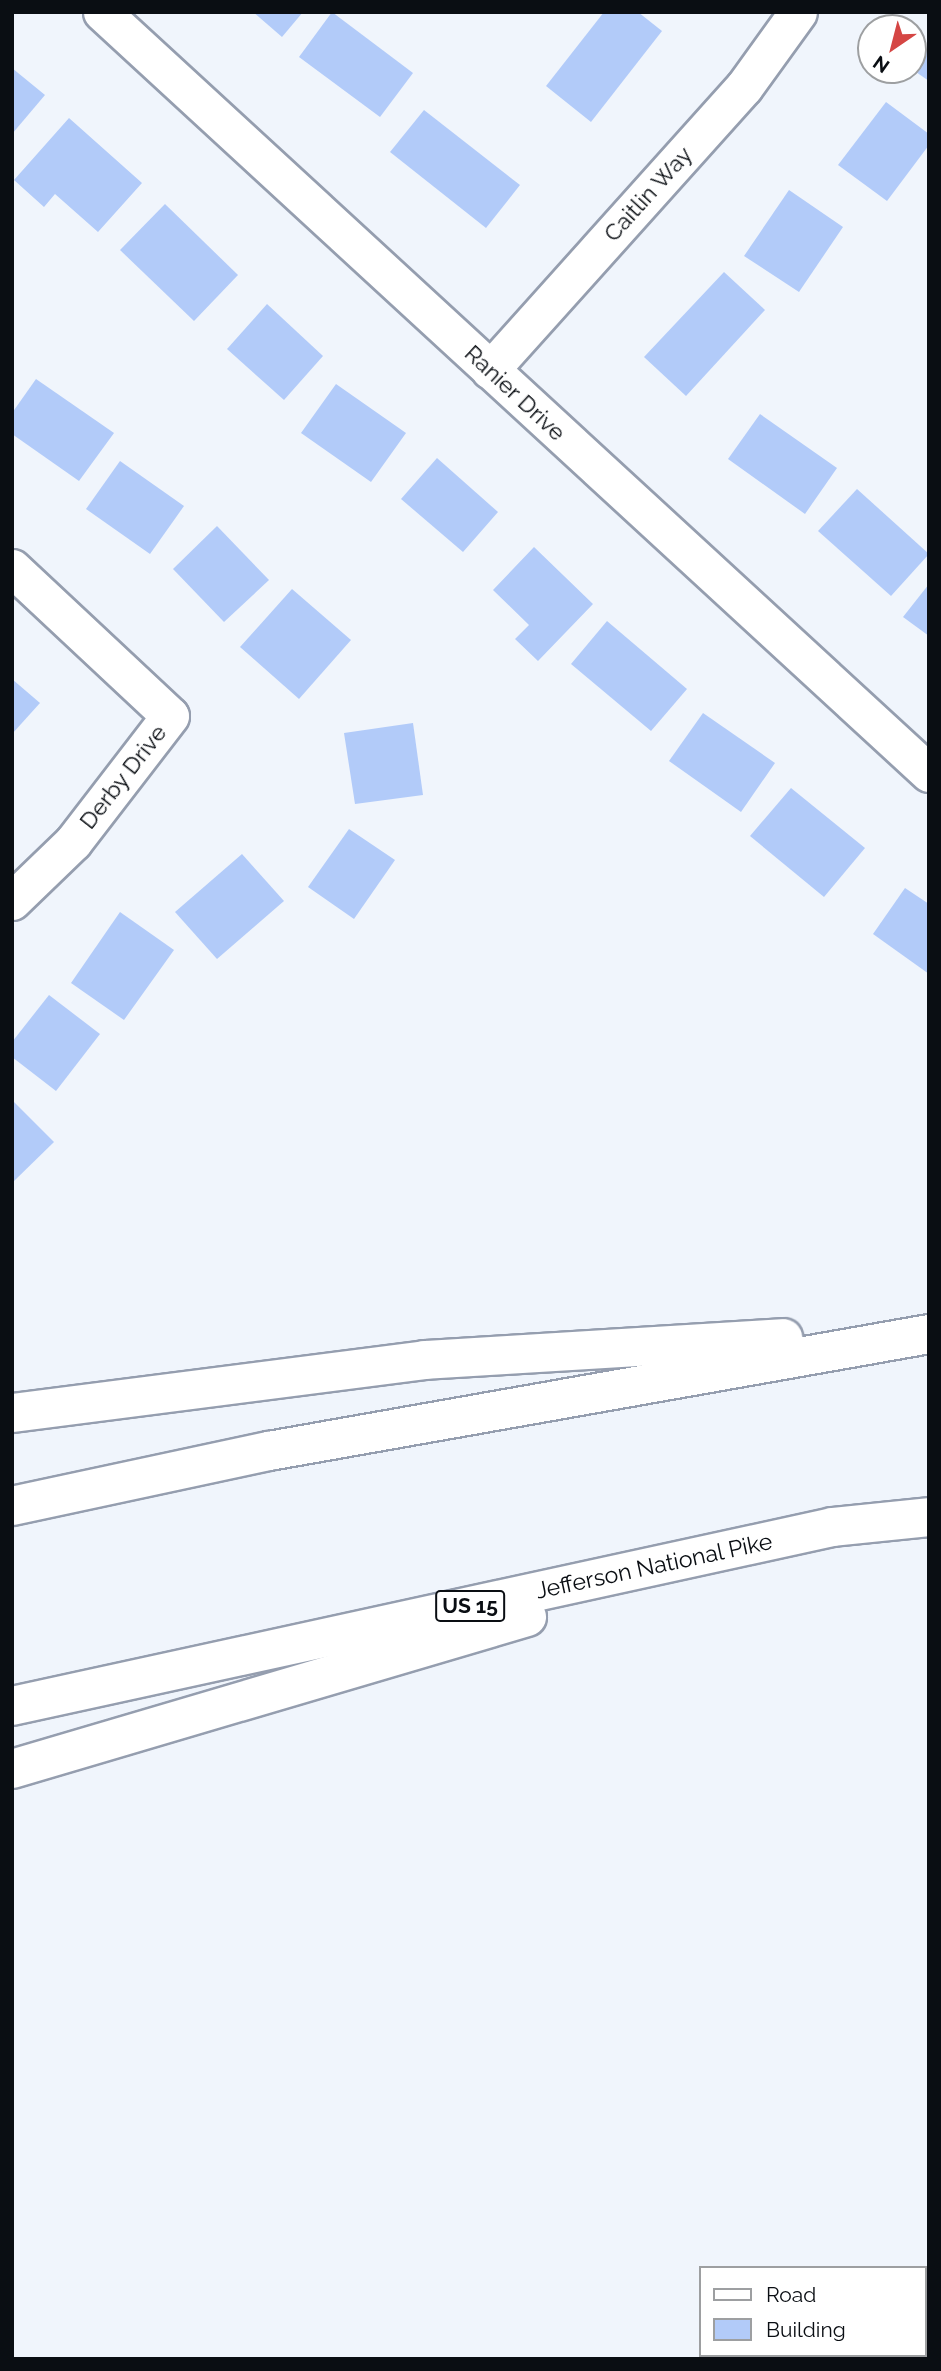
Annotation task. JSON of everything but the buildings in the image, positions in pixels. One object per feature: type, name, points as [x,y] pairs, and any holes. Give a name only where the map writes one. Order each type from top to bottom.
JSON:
[{"type":"highway","points":[[12,1413],[425,1360],[929,1331]]},
{"type":"highway","points":[[12,1506],[269,1451],[929,1331]]},
{"type":"highway","name":"Jefferson National Pike","points":[[12,1706],[833,1527],[929,1517]]},
{"type":"highway","points":[[12,1769],[833,1527]]},
{"type":"street","name":"Ranier Drive","points":[[102,12],[929,773]]},
{"type":"street","name":"Caitlin Way","points":[[491,370],[744,87],[798,12]]},
{"type":"street","name":"Derby Drive","points":[[12,568],[170,716],[73,842],[12,901]]}]
